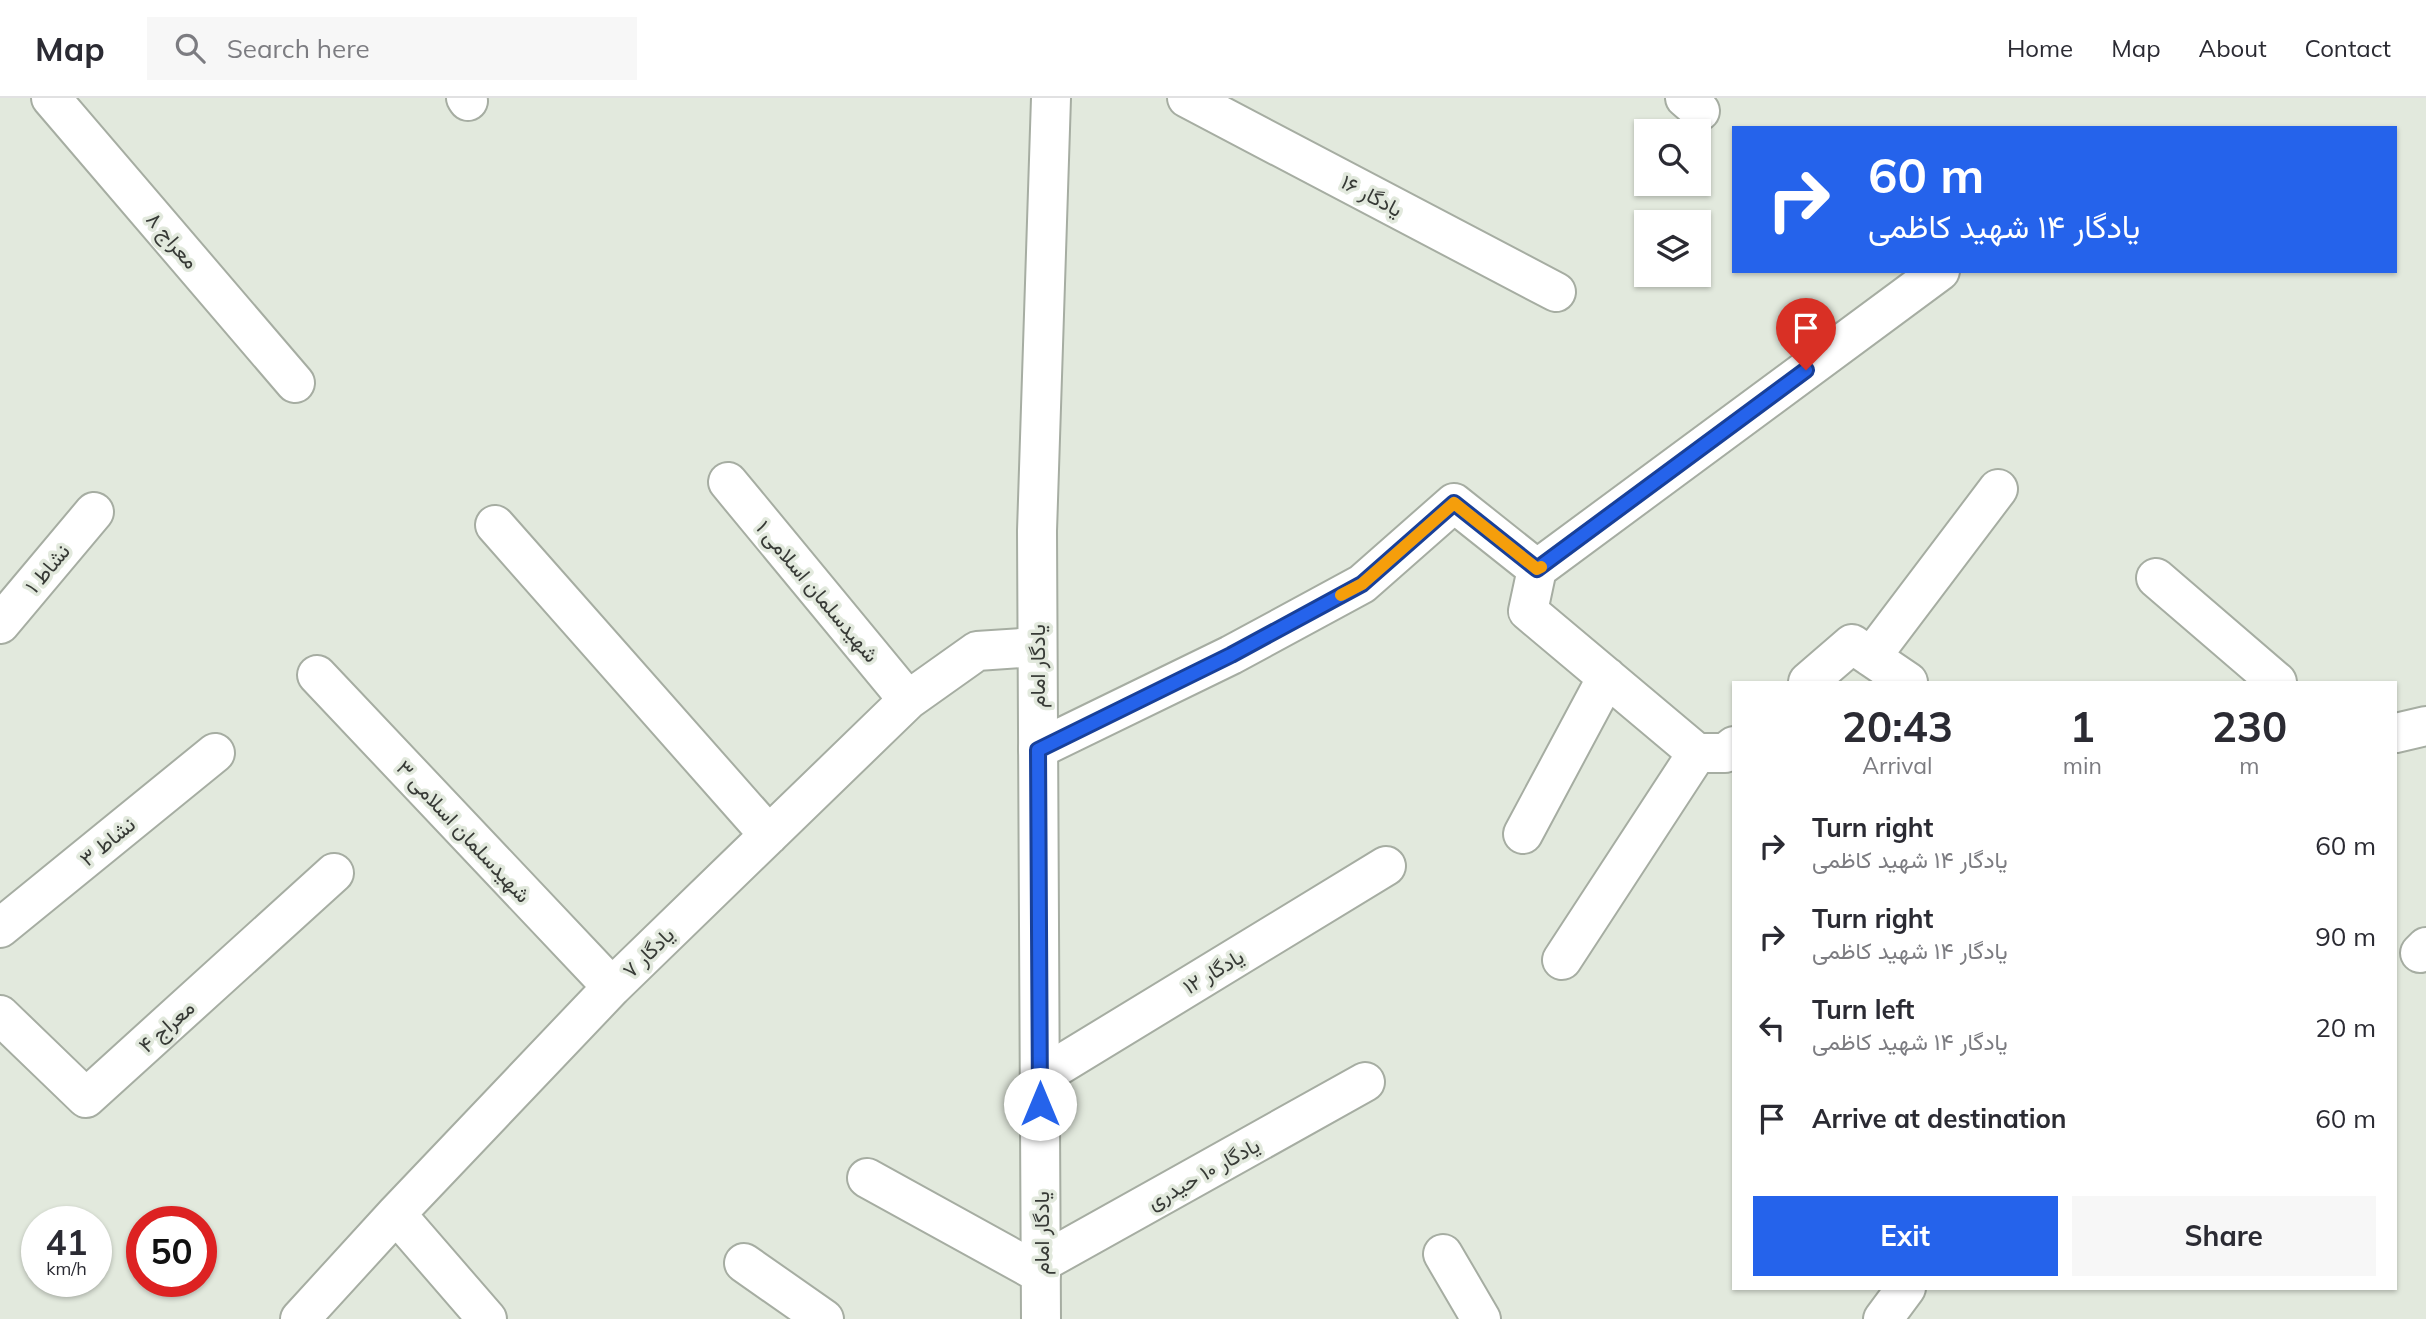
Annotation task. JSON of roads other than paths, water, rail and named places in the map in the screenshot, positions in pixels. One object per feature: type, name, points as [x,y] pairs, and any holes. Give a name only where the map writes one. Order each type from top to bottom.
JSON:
[{"type":"street","name":"معراج ۸","points":[[51,98],[295,383]]},
{"type":"street","name":"یادگار امام","points":[[1041,1319],[1037,531],[1051,98]]},
{"type":"street","name":"یادگار ۱۶","points":[[1187,98],[1556,292]]},
{"type":"street","points":[[1732,748],[1725,753],[1697,753],[1528,611],[1537,569],[1937,273]]},
{"type":"street","name":"شهیدسلمان اسلامی ۱","points":[[728,482],[908,700]]},
{"type":"street","points":[[1871,657],[1998,489]]},
{"type":"street","points":[[1038,750],[1231,655],[1362,584],[1454,503],[1537,569]]},
{"type":"street","name":"نشاط ۱","points":[[0,624],[94,512]]},
{"type":"street","points":[[495,525],[769,835]]},
{"type":"street","points":[[2156,578],[2276,681]]},
{"type":"street","points":[[1809,681],[1852,644],[1907,681]]},
{"type":"street","name":"یادگار ۷","points":[[300,1319],[612,987],[908,700],[977,652],[1037,647]]},
{"type":"street","name":"شهیدسلمان اسلامی ۳","points":[[317,675],[612,987]]},
{"type":"street","points":[[1523,834],[1607,677]]},
{"type":"street","points":[[2397,733],[2426,726]]},
{"type":"street","name":"نشاط ۳","points":[[0,928],[215,753]]},
{"type":"street","points":[[1562,960],[1697,753]]},
{"type":"street","name":"یادگار ۱۲","points":[[1040,1077],[1386,866]]},
{"type":"street","name":"معراج ۴","points":[[0,1015],[86,1098],[334,873]]},
{"type":"street","name":"یادگار ۱۰ حیدری","points":[[1041,1269],[1365,1082]]},
{"type":"street","points":[[867,1178],[1041,1269]]},
{"type":"street","points":[[396,1214],[487,1319]]},
{"type":"street","points":[[1443,1254],[1482,1319]]},
{"type":"street","points":[[744,1263],[824,1319]]},
{"type":"street","points":[[1883,1319],[1905,1290]]}]
